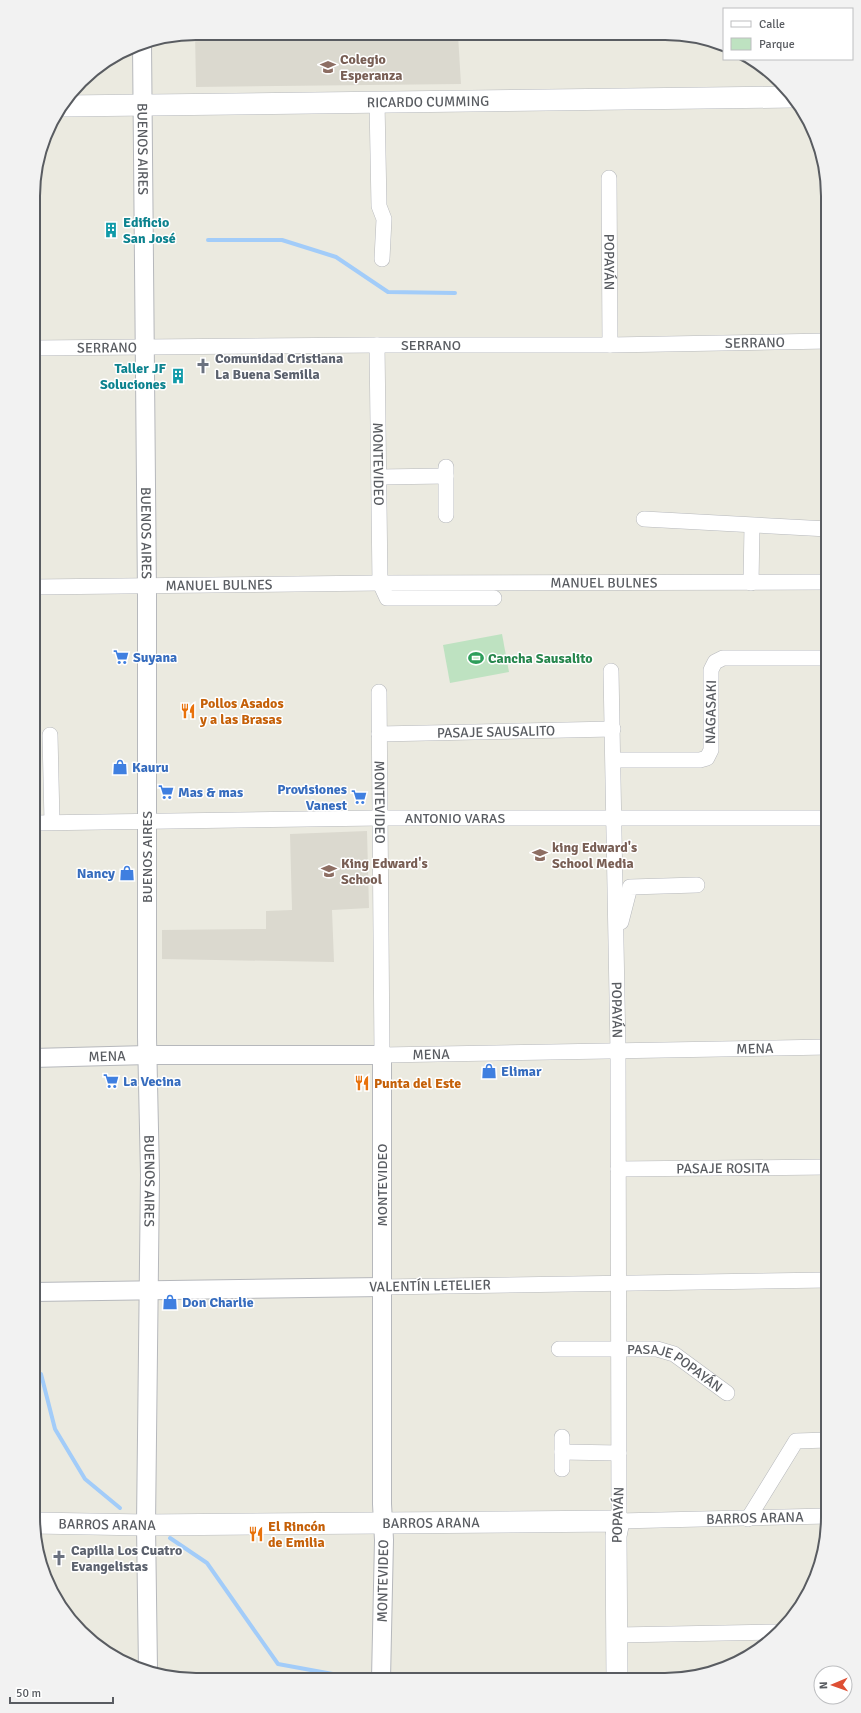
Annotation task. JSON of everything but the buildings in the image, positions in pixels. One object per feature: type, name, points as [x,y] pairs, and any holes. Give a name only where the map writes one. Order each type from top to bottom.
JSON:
[{"type":"main road","name":"RICARDO CUMMING","points":[[68,106],[587,98],[786,97]]},
{"type":"main road","name":"BARROS ARANA","points":[[40,1524],[146,1525],[619,1521]]},
{"type":"main road","name":"POPAYÁN","points":[[617,1673],[616,1536],[619,1521]]},
{"type":"street","name":"BUENOS AIRES","points":[[142,50],[146,586],[146,821],[150,1176],[146,1525],[148,1666]]},
{"type":"street","points":[[377,102],[379,206],[384,219],[382,260]]},
{"type":"street","name":"POPAYÁN","points":[[609,178],[610,345]]},
{"type":"street","name":"SERRANO","points":[[40,348],[377,345],[610,345],[821,341]]},
{"type":"street","name":"MONTEVIDEO","points":[[377,345],[380,583]]},
{"type":"street","points":[[379,477],[446,472],[446,515]]},
{"type":"street","points":[[644,519],[821,529]]},
{"type":"street","points":[[751,582],[752,526]]},
{"type":"street","name":"MANUEL BULNES","points":[[40,587],[380,583],[821,582]]},
{"type":"street","points":[[380,583],[387,598],[494,598]]},
{"type":"street","name":"NAGASAKI","points":[[614,760],[700,760],[707,758],[710,750],[711,670],[715,662],[723,658],[821,658]]},
{"type":"street","name":"POPAYÁN","points":[[611,671],[614,760],[615,925],[618,1051],[619,1521]]},
{"type":"street","name":"MONTEVIDEO","points":[[379,692],[382,1055],[382,1504],[384,1522],[381,1673]]},
{"type":"street","name":"PASAJE SAUSALITO","points":[[380,734],[613,730]]},
{"type":"street","points":[[50,735],[52,822]]},
{"type":"street","name":"ANTONIO VARAS","points":[[40,823],[380,818],[821,818]]},
{"type":"street","points":[[615,925],[621,922],[630,887],[697,885]]},
{"type":"street","name":"MENA","points":[[40,1058],[148,1055],[382,1055],[821,1048]]},
{"type":"street","name":"PASAJE ROSITA","points":[[618,1170],[821,1167]]},
{"type":"street","name":"VALENTÍN LETELIER","points":[[40,1292],[821,1280]]},
{"type":"street","points":[[559,1349],[619,1350]]},
{"type":"street","name":"PASAJE POPAYÁN","points":[[619,1350],[657,1349],[674,1354],[727,1393]]},
{"type":"street","points":[[748,1518],[796,1441],[821,1440]]},
{"type":"street","points":[[562,1469],[562,1445],[619,1453]]},
{"type":"street","name":"BARROS ARANA","points":[[619,1521],[821,1516]]},
{"type":"street","points":[[618,1635],[770,1632]]},
{"type":"shaded area","name":"Colegio Esperanza","points":[[195,40],[458,40],[461,84],[196,87]]},
{"type":"shaded area","name":"King Edward's School","points":[[367,831],[369,908],[332,910],[334,962],[162,959],[162,930],[266,929],[266,911],[292,910],[290,834]]},
{"type":"green space","name":"Cancha Sausalito","points":[[502,634],[509,672],[450,683],[443,645]]},
{"type":"waterway","points":[[208,240],[282,240],[336,257],[388,292],[455,293]]},
{"type":"waterway","points":[[41,1374],[55,1429],[85,1479],[120,1508]]},
{"type":"waterway","points":[[170,1538],[207,1563],[278,1664],[327,1673]]},
{"type":"place","name":"Colegio Esperanza","points":[[328,67]]},
{"type":"place","name":"Edificio San José","points":[[111,230]]},
{"type":"place","name":"Comunidad Cristiana La Buena Semilla","points":[[203,366]]},
{"type":"place","name":"Taller JF Soluciones","points":[[178,376]]},
{"type":"place","name":"Suyana","points":[[121,657]]},
{"type":"place","name":"Cancha Sausalito","points":[[476,658]]},
{"type":"place","name":"Pollos Asados y a las Brasas","points":[[188,711]]},
{"type":"place","name":"Kauru","points":[[120,767]]},
{"type":"place","name":"Mas & mas","points":[[166,792]]},
{"type":"place","name":"Provisiones Vanest","points":[[359,797]]},
{"type":"place","name":"king Edward's School Media","points":[[540,855]]},
{"type":"place","name":"King Edward's School","points":[[329,871]]},
{"type":"place","name":"Nancy","points":[[127,873]]},
{"type":"place","name":"Elimar","points":[[489,1071]]},
{"type":"place","name":"La Vecina","points":[[111,1081]]},
{"type":"place","name":"Punta del Este","points":[[362,1083]]},
{"type":"place","name":"Don Charlie","points":[[170,1302]]},
{"type":"place","name":"El Rincón de Emilia","points":[[256,1534]]},
{"type":"place","name":"Capilla Los Cuatro Evangelistas","points":[[59,1558]]}]
